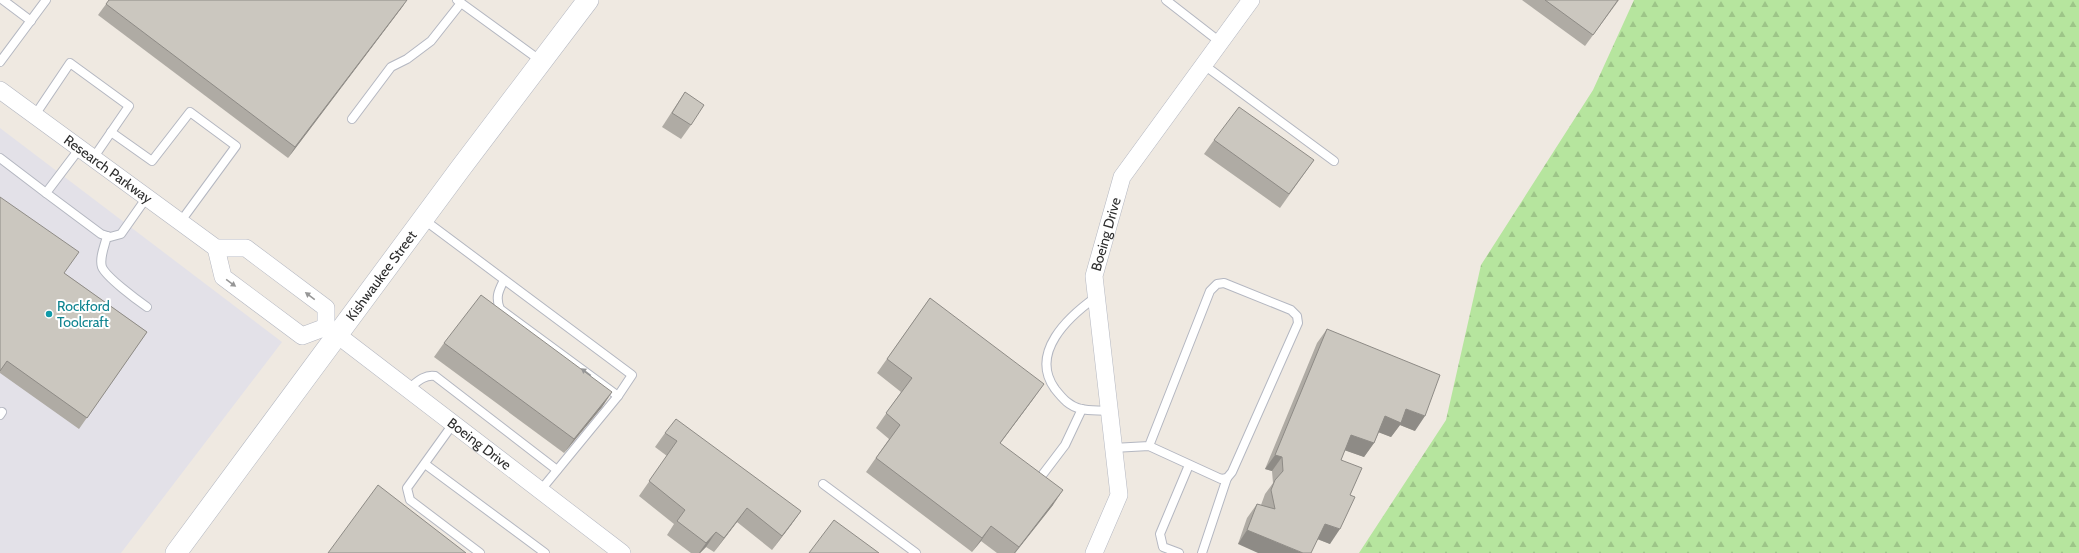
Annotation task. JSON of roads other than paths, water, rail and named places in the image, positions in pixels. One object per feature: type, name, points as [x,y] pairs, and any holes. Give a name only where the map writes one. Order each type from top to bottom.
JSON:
[{"type":"street","name":"Kishwaukee Street","points":[[176,553],[331,331],[422,219],[588,0]]},
{"type":"street","name":"Boeing Drive","points":[[1094,553],[1119,495],[1094,276],[1122,176],[1251,0]]},
{"type":"street","name":"Research Parkway","points":[[0,90],[216,248]]},
{"type":"street","points":[[216,248],[246,248],[326,308],[331,331],[302,336],[223,277],[216,248]]},
{"type":"street","name":"Boeing Drive","points":[[331,331],[622,553]]},
{"type":"lane","points":[[3,0],[31,21]]},
{"type":"lane","points":[[0,62],[46,0]]},
{"type":"lane","points":[[1166,0],[1220,42]]},
{"type":"lane","points":[[352,119],[391,68],[407,59],[431,41],[459,2],[542,62]]},
{"type":"lane","points":[[35,115],[70,64],[129,106],[111,132],[46,193]]},
{"type":"lane","points":[[1204,65],[1334,161]]},
{"type":"lane","points":[[111,132],[152,161],[190,112],[236,146],[181,221]]},
{"type":"lane","points":[[0,158],[101,234],[110,237],[121,234],[147,197]]},
{"type":"lane","points":[[422,219],[504,280],[634,372],[618,396],[540,491]]},
{"type":"lane","points":[[107,236],[101,259],[102,268],[146,307]]},
{"type":"lane","points":[[504,280],[497,293],[497,302],[500,309],[618,396]]},
{"type":"lane","points":[[1149,446],[1210,291],[1217,284],[1224,283],[1292,310],[1297,316],[1298,323],[1232,472],[1227,478],[1202,553]]},
{"type":"lane","points":[[1096,297],[1075,312],[1065,324],[1051,342],[1046,361],[1050,382],[1065,402],[1082,409],[1109,411]]},
{"type":"lane","points":[[408,389],[423,378],[430,375],[435,376],[558,470]]},
{"type":"lane","points":[[1043,474],[1065,445],[1082,409]]},
{"type":"lane","points":[[453,424],[407,488],[410,500],[480,553]]},
{"type":"lane","points":[[1114,448],[1149,446],[1221,479],[1227,478]]},
{"type":"lane","points":[[424,464],[545,553]]},
{"type":"lane","points":[[1179,553],[1163,547],[1160,534],[1189,465]]},
{"type":"lane","points":[[823,484],[916,553]]},
{"type":"place","name":"Rockford Toolcraft","points":[[49,314]]}]
